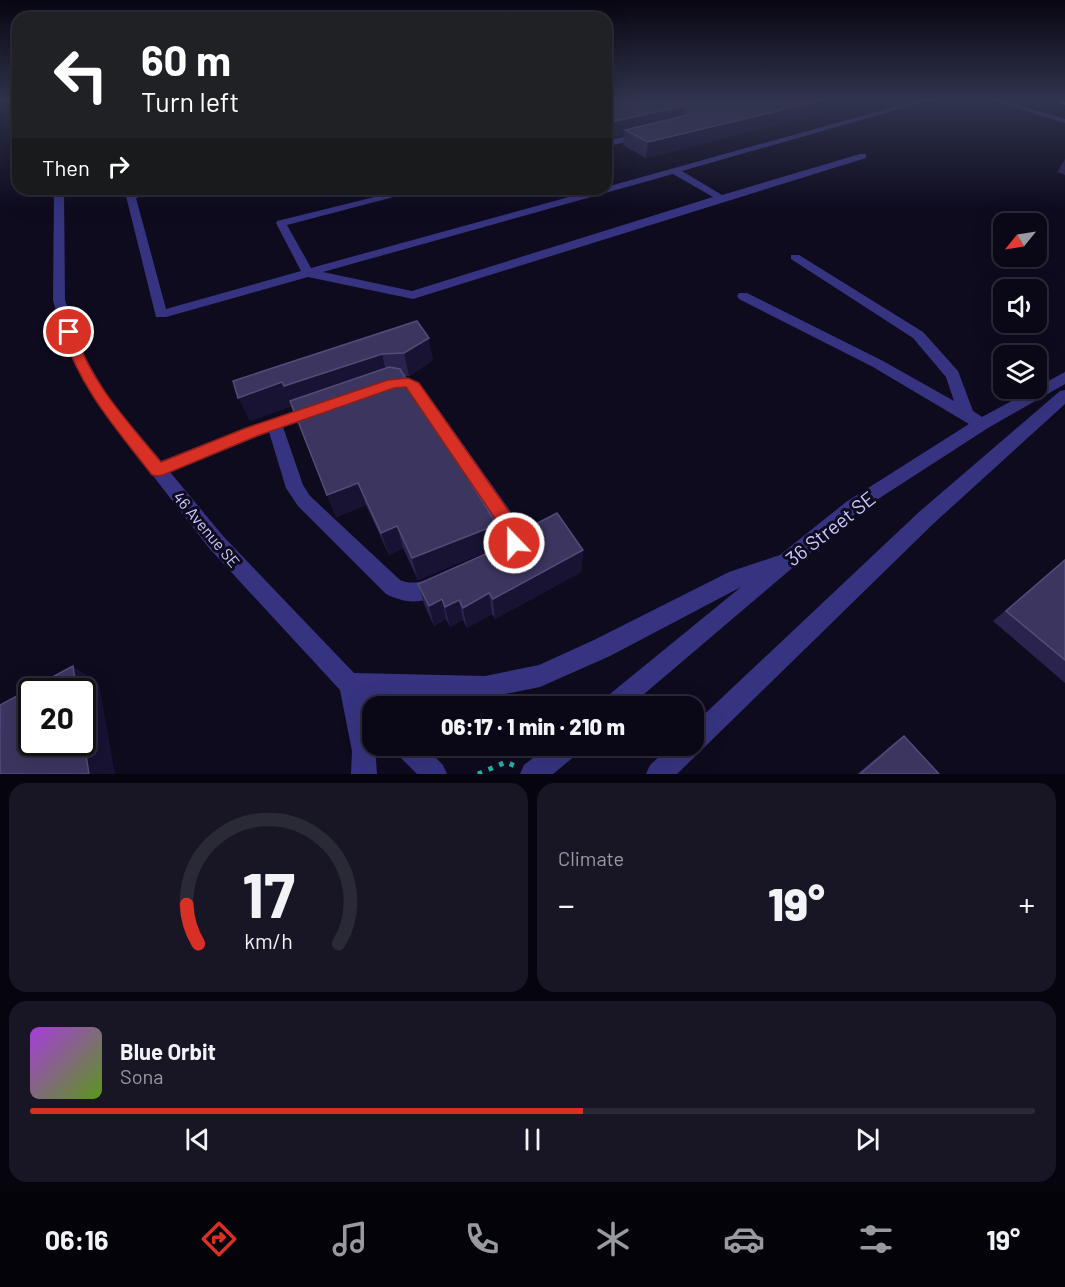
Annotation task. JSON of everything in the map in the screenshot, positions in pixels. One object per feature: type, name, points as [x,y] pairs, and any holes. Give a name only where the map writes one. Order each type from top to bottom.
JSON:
[{"type":"street","points":[[612,142],[637,136]]},
{"type":"street","points":[[612,188],[798,136]]},
{"type":"street","points":[[395,195],[281,223],[308,273],[413,295],[863,156]]},
{"type":"street","points":[[674,171],[721,198]]},
{"type":"street","name":"46 Avenue SE","points":[[59,195],[59,300],[73,348],[103,401],[216,542],[362,697]]},
{"type":"street","points":[[136,195],[131,196],[161,314],[588,195]]},
{"type":"street","points":[[795,257],[918,335],[954,375],[966,415]]},
{"type":"street","points":[[743,296],[878,364],[982,424]]},
{"type":"street","name":"36 Street SE","points":[[625,696],[852,507],[982,424],[1065,377]]},
{"type":"street","points":[[371,391],[400,382],[414,386],[509,525],[514,543],[509,551],[491,562]]},
{"type":"street","points":[[704,731],[926,518],[1065,395]]},
{"type":"street","points":[[158,470],[274,424],[328,406]]},
{"type":"street","points":[[274,424],[296,488],[304,501],[393,588],[406,594],[417,593],[452,579]]},
{"type":"street","points":[[364,774],[364,751],[350,684],[485,687],[540,676],[602,648],[736,579],[789,559]]},
{"type":"street","points":[[417,756],[434,774]]},
{"type":"street","points":[[526,771],[551,756]]},
{"type":"street","points":[[659,774],[678,756]]},
{"type":"path","points":[[478,774],[506,762],[526,771]]},
{"type":"building","points":[[637,136],[673,136],[648,142]]},
{"type":"building","points":[[417,321],[429,338],[404,353],[382,354],[284,386],[282,382],[238,398],[233,381]]},
{"type":"building","points":[[389,367],[400,369],[496,523],[412,558],[397,526],[381,533],[358,483],[327,495],[290,401]]},
{"type":"building","points":[[557,513],[583,550],[493,599],[489,593],[463,608],[459,600],[445,607],[442,599],[429,606],[418,584],[508,544],[520,532]]},
{"type":"building","points":[[1065,560],[1065,660],[1006,611]]},
{"type":"building","points":[[73,666],[75,678],[51,678]]},
{"type":"building","points":[[18,695],[18,756],[86,756],[89,774],[0,774],[0,705]]},
{"type":"building","points":[[904,736],[939,774],[860,774]]},
{"type":"route","points":[[69,332],[73,348],[103,401],[158,470],[251,432],[393,383],[408,382],[414,386],[509,525],[514,543]]}]
